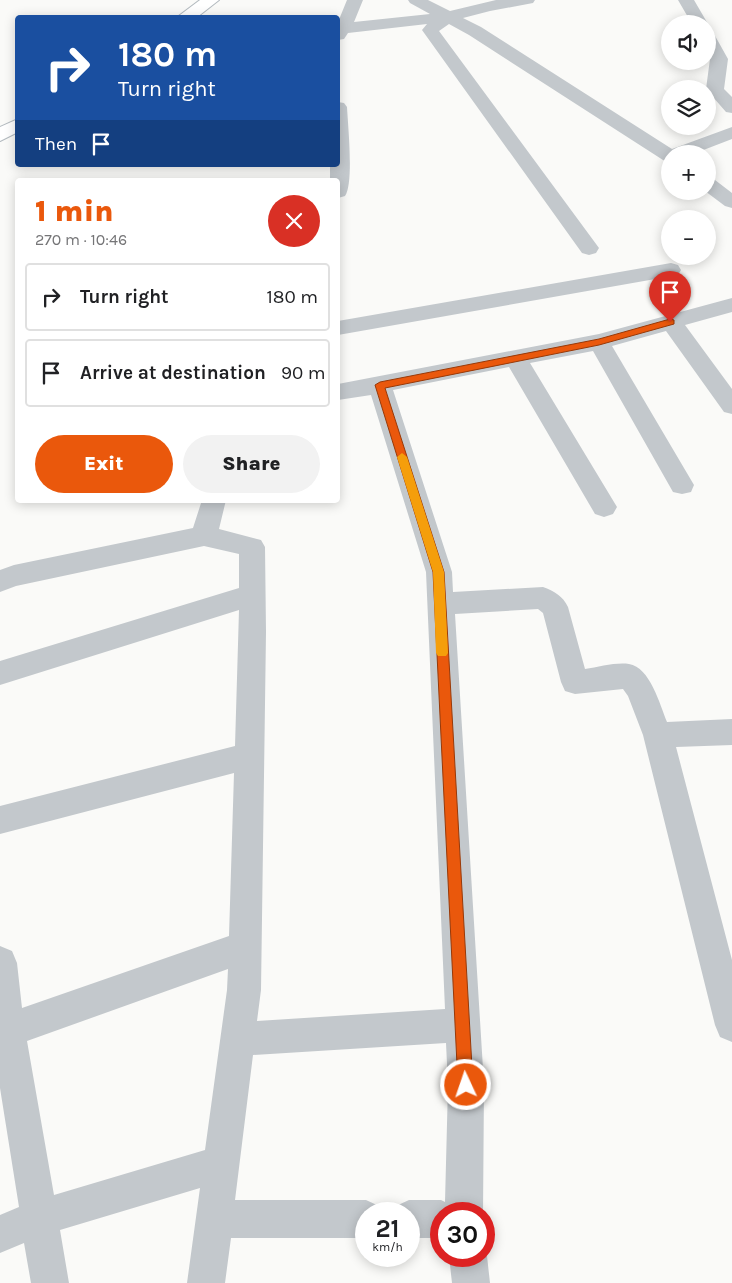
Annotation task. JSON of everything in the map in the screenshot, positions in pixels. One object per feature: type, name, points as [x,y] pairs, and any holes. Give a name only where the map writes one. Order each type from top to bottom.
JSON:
[{"type":"street","points":[[188,15],[211,0]]},
{"type":"street","points":[[340,29],[355,0]]},
{"type":"street","points":[[416,0],[475,31],[661,150]]},
{"type":"street","points":[[340,31],[448,17],[488,6],[526,0]]},
{"type":"street","points":[[686,0],[695,15]]},
{"type":"street","points":[[448,17],[430,30],[589,248]]},
{"type":"street","points":[[716,53],[719,59],[715,90],[732,108]]},
{"type":"street","points":[[0,135],[15,126]]},
{"type":"street","points":[[699,145],[732,133]]},
{"type":"street","points":[[716,190],[732,202]]},
{"type":"street","points":[[340,328],[671,270]]},
{"type":"street","points":[[340,392],[599,342],[732,304]]},
{"type":"street","points":[[670,322],[732,406]]},
{"type":"street","points":[[599,342],[682,485]]},
{"type":"street","points":[[515,358],[604,507]]},
{"type":"street","points":[[380,385],[439,572],[466,1085],[464,1202]]},
{"type":"street","points":[[204,536],[213,503]]},
{"type":"street","points":[[0,581],[14,576],[204,536],[252,547],[244,990],[206,1283]]},
{"type":"street","points":[[0,673],[252,595]]},
{"type":"street","points":[[440,604],[543,598],[555,607],[575,682],[629,676],[640,689],[658,735],[732,1025]]},
{"type":"street","points":[[658,735],[732,732]]},
{"type":"street","points":[[0,820],[249,756]]},
{"type":"street","points":[[4,1031],[244,946]]},
{"type":"street","points":[[0,963],[4,1031],[50,1283]]},
{"type":"street","points":[[238,1039],[462,1026]]},
{"type":"street","points":[[0,1234],[39,1218],[222,1163]]},
{"type":"street","points":[[215,1219],[355,1219]]},
{"type":"street","points":[[469,1267],[471,1283]]},
{"type":"slow traffic","points":[[402,457],[439,572],[442,653]]},
{"type":"route","points":[[466,1085],[439,572],[380,385],[599,342],[670,322]]}]
